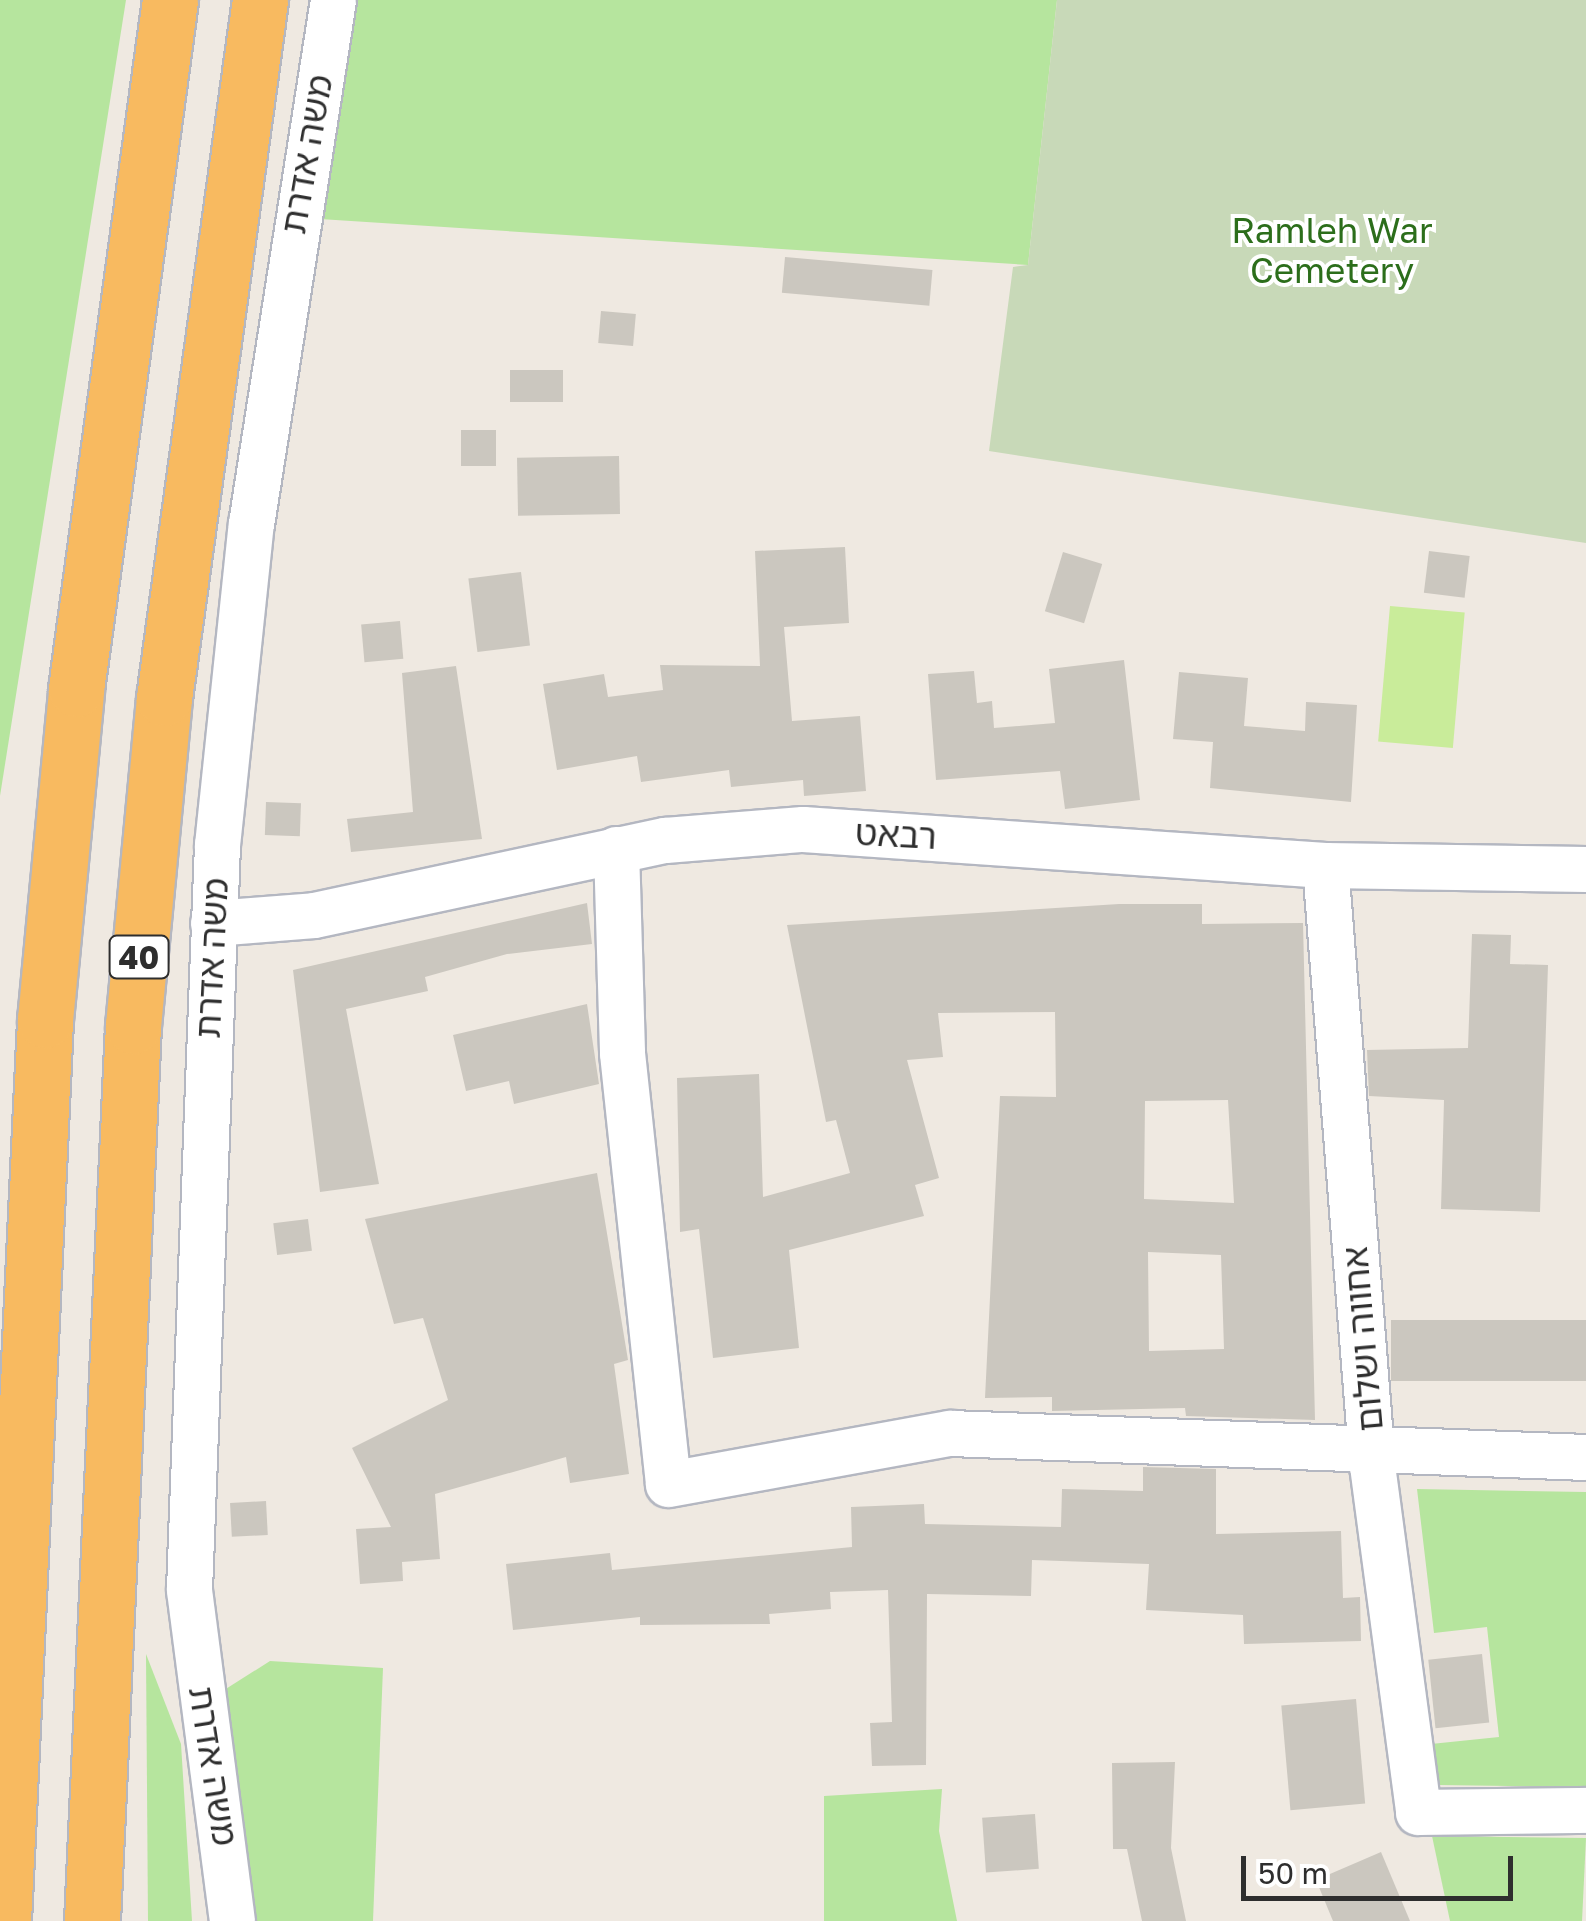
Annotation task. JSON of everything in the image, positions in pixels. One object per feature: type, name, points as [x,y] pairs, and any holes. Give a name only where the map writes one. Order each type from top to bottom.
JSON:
[{"type":"highway","points":[[4,1921],[22,1386],[52,941],[120,338],[170,0]]},
{"type":"highway","name":"40","points":[[92,1921],[96,1670],[136,987],[171,640],[260,0]]},
{"type":"street","name":"משה אדרת","points":[[232,1921],[190,1590],[213,923],[251,524],[333,0]]},
{"type":"street","name":"רבאט","points":[[213,923],[362,906],[616,849],[804,829],[1325,865],[1586,869]]},
{"type":"street","points":[[616,849],[622,1053],[668,1484],[950,1432],[1586,1456]]},
{"type":"street","name":"אחווה ושלום","points":[[1325,865],[1371,1447],[1418,1812],[1586,1810]]},
{"type":"green space","points":[[0,0],[126,0],[0,796]]},
{"type":"green space","points":[[354,0],[1057,0],[1028,265],[320,219]]},
{"type":"green space","name":"Ramleh War Cemetery","points":[[1057,0],[1586,0],[1586,543],[989,451],[1013,267],[1028,265]]},
{"type":"green space","points":[[1390,606],[1465,613],[1453,748],[1378,741]]},
{"type":"green space","points":[[1417,1489],[1586,1492],[1586,1787],[1440,1785],[1431,1744],[1499,1737],[1487,1627],[1434,1633]]},
{"type":"green space","points":[[146,1654],[181,1744],[192,1921],[148,1921]]},
{"type":"green space","points":[[270,1661],[383,1668],[373,1921],[238,1921],[210,1699]]},
{"type":"green space","points":[[942,1789],[939,1831],[957,1921],[824,1921],[824,1796]]},
{"type":"green space","points":[[1432,1836],[1586,1838],[1582,1921],[1450,1921]]},
{"type":"building","points":[[785,257],[932,270],[929,306],[782,293]]},
{"type":"building","points":[[601,311],[636,314],[633,346],[598,343]]},
{"type":"building","points":[[510,370],[563,370],[563,402],[510,402]]},
{"type":"building","points":[[461,430],[496,430],[496,466],[461,466]]},
{"type":"building","points":[[619,456],[620,514],[518,516],[517,458]]},
{"type":"building","points":[[845,547],[849,623],[784,627],[792,721],[860,716],[866,791],[804,796],[803,780],[731,787],[729,770],[641,782],[637,756],[557,770],[543,684],[604,674],[608,697],[663,690],[660,665],[760,666],[755,551]]},
{"type":"building","points":[[1429,551],[1470,556],[1465,598],[1424,593]]},
{"type":"building","points":[[1063,552],[1102,564],[1084,623],[1045,611]]},
{"type":"building","points":[[521,572],[530,645],[477,652],[468,578]]},
{"type":"building","points":[[400,621],[403,659],[364,662],[361,624]]},
{"type":"building","points":[[1124,660],[1140,800],[1065,809],[1060,771],[936,780],[928,674],[974,671],[977,703],[992,701],[994,728],[1055,723],[1049,669]]},
{"type":"building","points":[[456,666],[482,839],[351,852],[347,819],[413,812],[402,673]]},
{"type":"building","points":[[1179,672],[1248,678],[1244,726],[1305,731],[1306,702],[1357,705],[1351,802],[1210,788],[1213,742],[1173,739]]},
{"type":"building","points":[[266,802],[301,803],[300,836],[265,835]]},
{"type":"building","points":[[587,903],[592,944],[507,954],[425,977],[428,991],[346,1009],[379,1184],[320,1192],[293,970]]},
{"type":"building","points":[[1119,904],[1202,904],[1202,924],[1303,923],[1315,1420],[1186,1416],[1185,1408],[1052,1411],[1052,1397],[985,1398],[1000,1096],[1056,1097],[1055,1012],[938,1013],[943,1057],[907,1060],[939,1178],[915,1185],[924,1216],[789,1250],[799,1348],[713,1358],[699,1229],[680,1232],[677,1078],[759,1074],[763,1197],[850,1173],[836,1120],[826,1122],[787,925]],"holes":[[[1228,1100],[1234,1203],[1144,1199],[1145,1101]],[[1148,1252],[1221,1255],[1224,1349],[1149,1351]]]},
{"type":"building","points":[[1472,934],[1511,935],[1510,964],[1548,965],[1540,1212],[1441,1209],[1444,1100],[1369,1096],[1367,1050],[1468,1048]]},
{"type":"building","points":[[587,1004],[599,1084],[514,1104],[509,1081],[466,1091],[453,1035]]},
{"type":"building","points":[[597,1173],[628,1360],[614,1364],[629,1474],[570,1483],[566,1457],[435,1494],[440,1559],[402,1562],[403,1581],[360,1584],[356,1529],[391,1527],[352,1448],[448,1400],[423,1318],[394,1324],[365,1219]]},
{"type":"building","points":[[308,1219],[312,1251],[277,1255],[273,1223]]},
{"type":"building","points":[[1391,1320],[1586,1320],[1586,1381],[1391,1381]]},
{"type":"building","points":[[1143,1467],[1216,1469],[1216,1534],[1341,1531],[1343,1598],[1360,1597],[1361,1641],[1244,1644],[1243,1615],[1146,1610],[1149,1564],[1032,1560],[1031,1596],[927,1594],[926,1765],[872,1766],[870,1723],[892,1722],[888,1590],[830,1592],[831,1609],[769,1614],[770,1624],[640,1625],[640,1617],[513,1630],[506,1564],[610,1553],[612,1570],[852,1547],[851,1507],[924,1504],[925,1524],[1061,1527],[1062,1489],[1143,1491]]},
{"type":"building","points":[[266,1501],[268,1535],[232,1537],[230,1503]]},
{"type":"building","points":[[1482,1654],[1489,1723],[1436,1728],[1428,1660]]},
{"type":"building","points":[[1356,1699],[1365,1804],[1290,1810],[1281,1706]]},
{"type":"building","points":[[1175,1762],[1171,1848],[1186,1921],[1142,1921],[1127,1849],[1113,1849],[1112,1763]]},
{"type":"building","points":[[1035,1814],[1039,1869],[986,1873],[982,1818]]},
{"type":"building","points":[[1381,1852],[1410,1921],[1333,1921],[1316,1880]]}]
